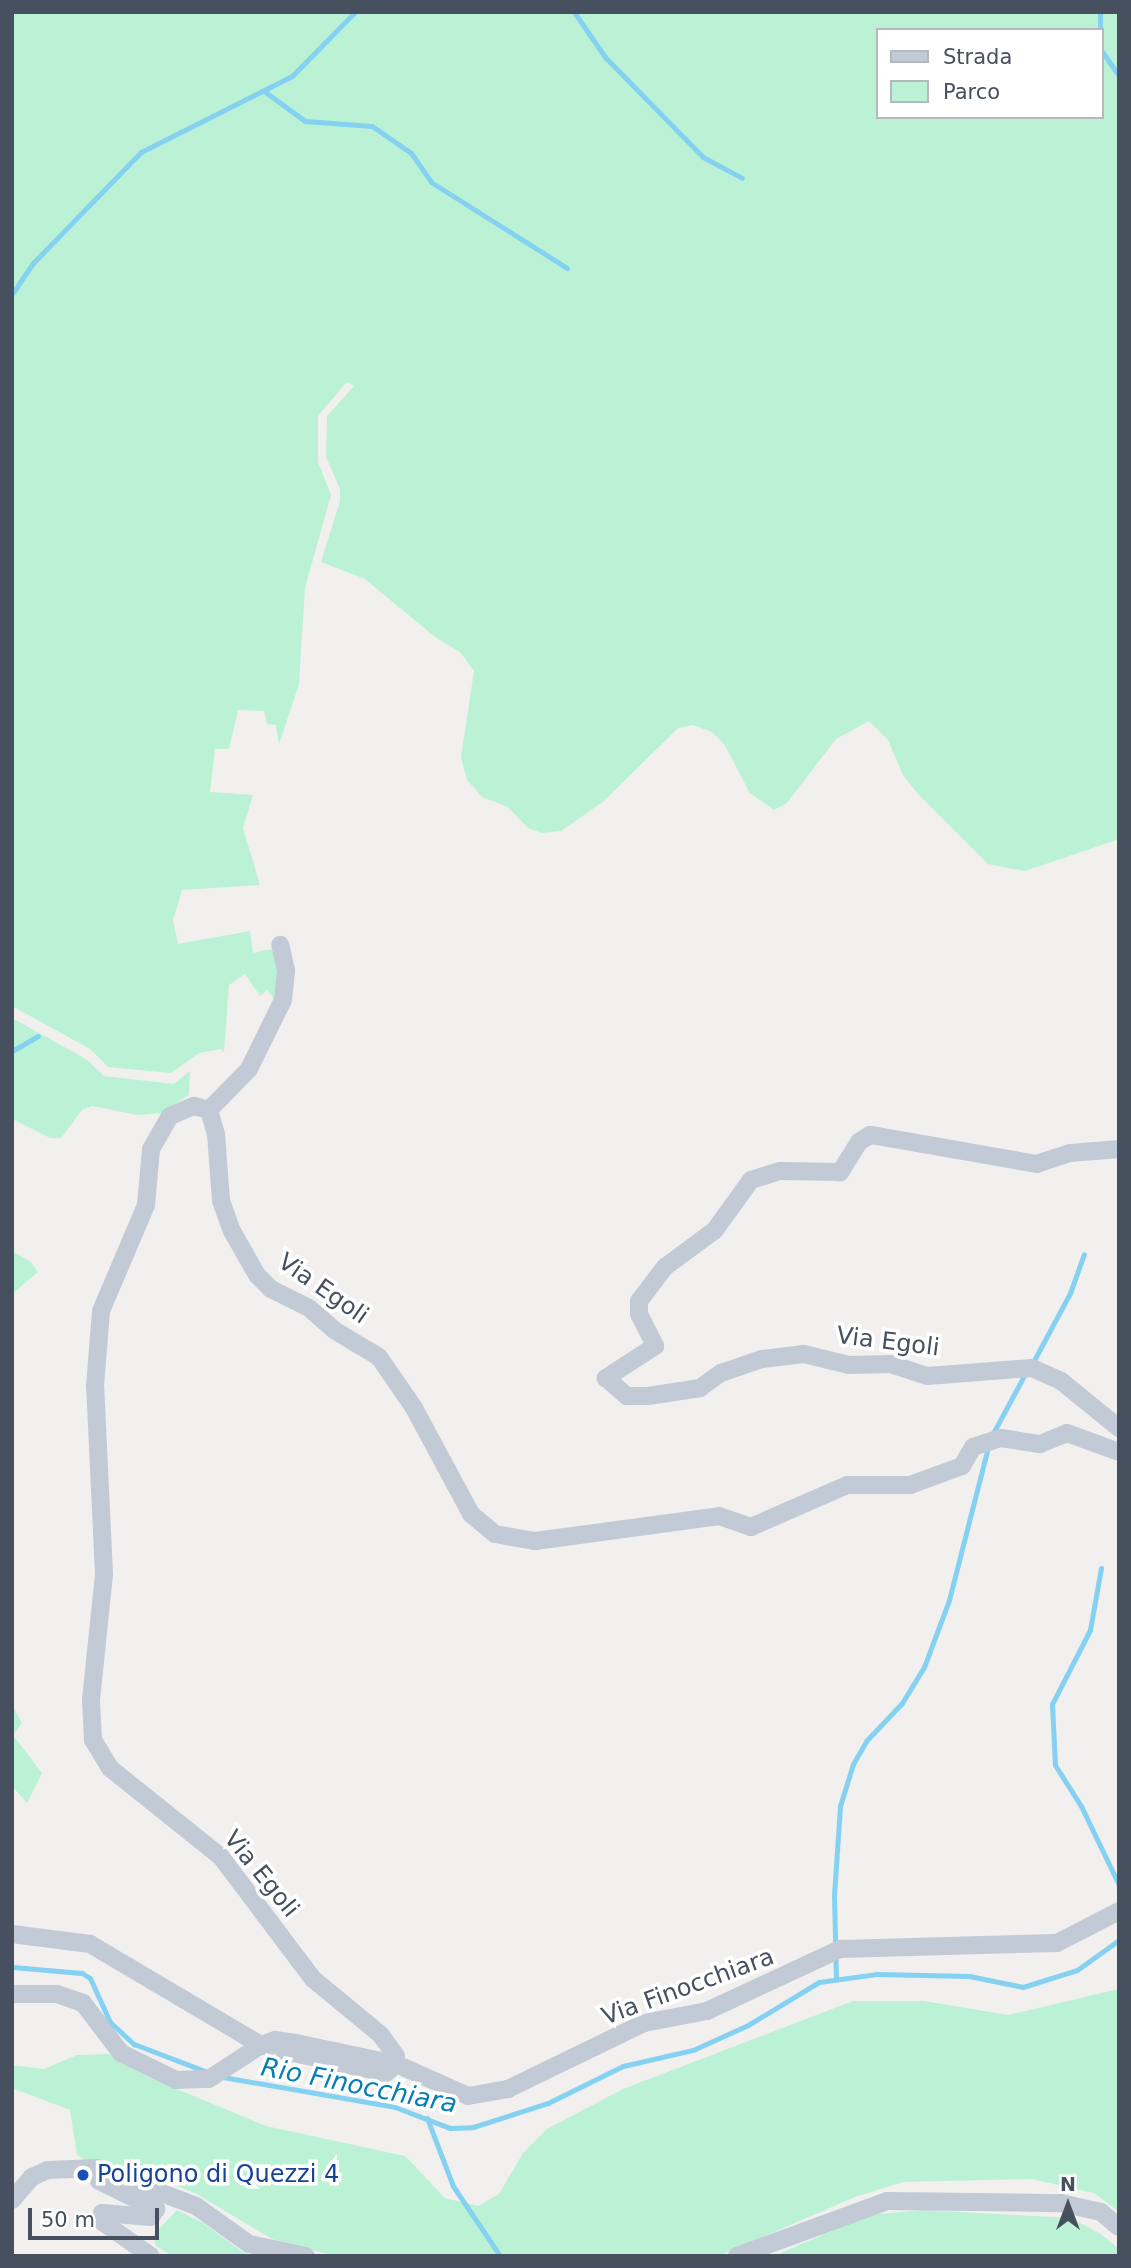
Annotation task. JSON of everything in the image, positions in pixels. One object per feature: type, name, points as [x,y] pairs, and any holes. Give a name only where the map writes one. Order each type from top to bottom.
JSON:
[{"type":"street","points":[[209,1110],[249,1069],[283,1000],[286,970],[280,945]]},
{"type":"street","name":"Via Egoli","points":[[256,2048],[284,2051],[386,2073],[394,2066],[396,2056],[381,2035],[313,1979],[221,1857],[110,1768],[99,1752],[90,1721],[104,1574],[95,1386],[101,1311],[146,1205],[151,1149],[170,1116],[194,1105],[209,1110],[216,1134],[221,1201],[232,1231],[257,1275],[271,1289],[309,1308],[334,1331],[379,1357],[414,1408],[471,1514],[495,1534],[535,1541],[719,1517],[751,1527],[847,1485],[910,1485],[962,1465],[973,1447],[1001,1438],[1040,1444],[1067,1433],[1119,1452]]},
{"type":"street","name":"Via Egoli","points":[[1119,1149],[1069,1153],[1037,1164],[870,1135],[859,1142],[841,1172],[780,1171],[751,1180],[715,1230],[665,1267],[639,1301],[639,1314],[655,1346],[606,1378],[626,1396],[648,1396],[700,1388],[721,1373],[762,1359],[804,1354],[849,1365],[890,1364],[927,1377],[1032,1368],[1061,1381],[1119,1428]]},
{"type":"street","name":"Via Finocchiara","points":[[256,2048],[275,2040],[394,2064],[468,2096],[508,2090],[644,2023],[707,2011],[840,1950],[1057,1943],[1119,1911]]},
{"type":"street","points":[[12,1934],[90,1944],[256,2048],[209,2079],[176,2080],[121,2053],[104,2036],[88,2007],[76,1999],[12,1994]]},
{"type":"street","points":[[12,2200],[32,2177],[48,2170],[96,2168],[197,2206],[249,2244],[306,2256]]},
{"type":"street","points":[[96,2168],[97,2180],[156,2209],[151,2217],[102,2213],[104,2223],[152,2256]]},
{"type":"street","points":[[737,2256],[887,2201],[1061,2203],[1101,2212],[1119,2227]]},
{"type":"green space","points":[[12,12],[1119,12],[1119,839],[1025,871],[988,864],[918,794],[903,775],[888,740],[869,721],[836,739],[787,803],[774,810],[750,793],[724,744],[712,732],[693,725],[678,728],[604,801],[561,831],[542,833],[528,828],[508,807],[482,797],[467,780],[461,757],[474,671],[460,652],[435,637],[365,579],[321,562],[340,501],[340,489],[326,457],[327,416],[354,386],[347,382],[318,416],[318,462],[331,495],[305,588],[299,684],[279,744],[276,725],[267,724],[264,711],[238,710],[229,749],[215,749],[210,792],[253,795],[243,828],[260,885],[182,890],[173,920],[178,944],[250,931],[253,953],[271,949],[280,968],[277,1003],[267,990],[260,996],[245,974],[229,985],[224,1052],[221,1049],[199,1053],[171,1073],[108,1067],[90,1049],[12,1006]]},
{"type":"green space","points":[[12,1018],[86,1059],[104,1076],[174,1084],[190,1071],[189,1095],[161,1113],[138,1115],[92,1106],[82,1110],[61,1138],[50,1138],[12,1119]]},
{"type":"green space","points":[[12,1251],[31,1262],[38,1272],[12,1294]]},
{"type":"green space","points":[[12,1705],[22,1723],[13,1735],[42,1773],[27,1803],[12,1786]]},
{"type":"green space","points":[[1119,1989],[1119,2212],[1094,2193],[1032,2179],[903,2182],[855,2197],[719,2256],[335,2256],[272,2239],[195,2193],[132,2169],[88,2162],[77,2155],[70,2110],[12,2088],[12,2065],[44,2069],[77,2055],[109,2054],[150,2078],[266,2126],[405,2156],[445,2198],[478,2206],[499,2194],[523,2153],[547,2129],[623,2089],[853,2001],[924,2001],[1008,2015]]},
{"type":"green space","points":[[177,2210],[203,2223],[248,2256],[172,2256],[156,2246],[153,2235]]},
{"type":"green space","points":[[923,2210],[1071,2218],[1101,2234],[1119,2249],[1119,2256],[774,2256],[868,2215]]},
{"type":"waterway","points":[[12,294],[33,263],[141,152],[292,76],[355,12]]},
{"type":"waterway","points":[[574,12],[605,57],[703,157],[742,178]]},
{"type":"waterway","points":[[1100,12],[1100,28]]},
{"type":"waterway","points":[[1103,53],[1119,76]]},
{"type":"waterway","points":[[264,91],[305,121],[372,126],[411,153],[431,182],[567,268]]},
{"type":"waterway","points":[[12,1051],[38,1036]]},
{"type":"waterway","points":[[1032,1364],[1070,1293],[1084,1254]]},
{"type":"waterway","points":[[991,1437],[1026,1372]]},
{"type":"waterway","points":[[836,1978],[834,1895],[840,1806],[853,1764],[867,1740],[902,1703],[924,1667],[949,1600],[988,1447]]},
{"type":"waterway","points":[[1101,1568],[1090,1630],[1052,1704],[1055,1765],[1081,1806],[1119,1885]]},
{"type":"waterway","name":"Rio Finocchiara","points":[[223,2077],[395,2107],[450,2128],[473,2127],[548,2103],[623,2066],[693,2050],[748,2025],[819,1982],[877,1974],[969,1976],[1023,1987],[1077,1970],[1119,1940]]},
{"type":"waterway","name":"Rio Finocchiara","points":[[12,1967],[82,1973],[90,1978],[110,2022],[134,2044],[207,2072]]},
{"type":"waterway","points":[[427,2118],[453,2186],[500,2256]]},
{"type":"place","name":"Poligono di Quezzi 4","points":[[83,2175]]}]
